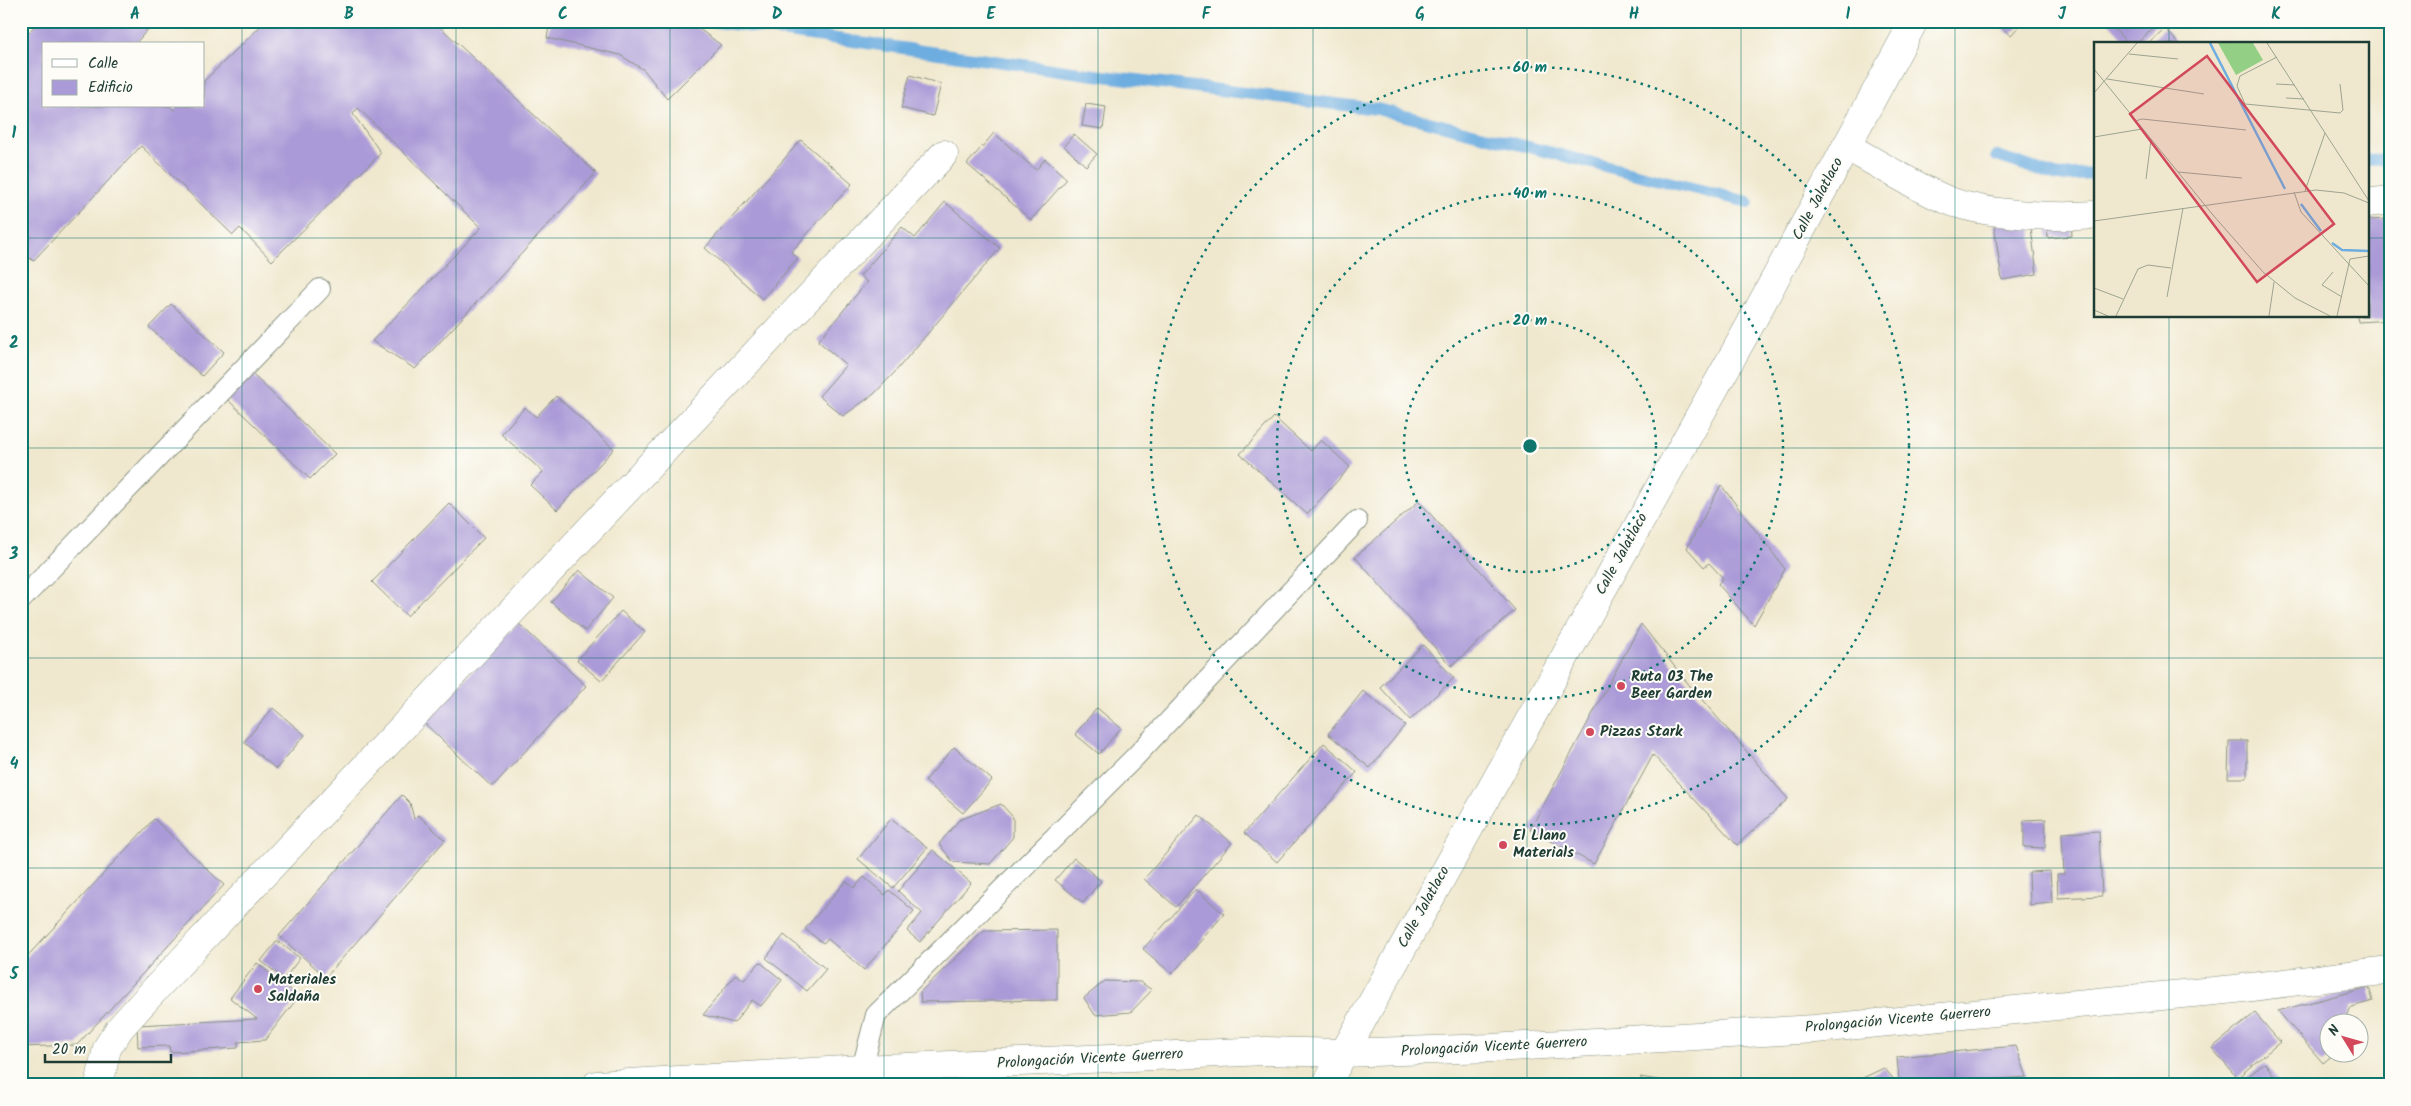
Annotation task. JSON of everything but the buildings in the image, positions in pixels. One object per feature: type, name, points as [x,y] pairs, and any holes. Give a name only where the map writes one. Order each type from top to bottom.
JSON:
[{"type":"street","name":"Calle Jalatlaco","points":[[1326,1085],[1342,1053],[1750,325],[1846,146],[1906,26]]},
{"type":"street","points":[[1846,146],[1948,201],[1994,211],[2077,216],[2094,215]]},
{"type":"street","points":[[99,1085],[107,1048],[120,1028],[159,985],[944,154]]},
{"type":"street","points":[[2368,203],[2390,200]]},
{"type":"street","name":"Prolongación Vicente Guerrero","points":[[596,1085],[862,1069],[1265,1051],[1342,1053],[1492,1048],[1815,1028],[2235,989],[2390,970]]},
{"type":"lane","points":[[21,600],[320,289]]},
{"type":"lane","points":[[862,1069],[876,1015],[1135,757],[1356,521]]},
{"type":"waterway","points":[[710,21],[1087,74],[1377,109],[1748,202]]},
{"type":"waterway","points":[[1997,156],[2058,176],[2094,174]]},
{"type":"waterway","points":[[2368,160],[2390,159]]},
{"type":"place","name":"Ruta 03 The Beer Garden","points":[[1621,686]]},
{"type":"place","name":"Pizzas Stark","points":[[1590,732]]},
{"type":"place","name":"El Llano Materials","points":[[1503,845]]},
{"type":"place","name":"Materiales Saldaña","points":[[258,989]]}]
